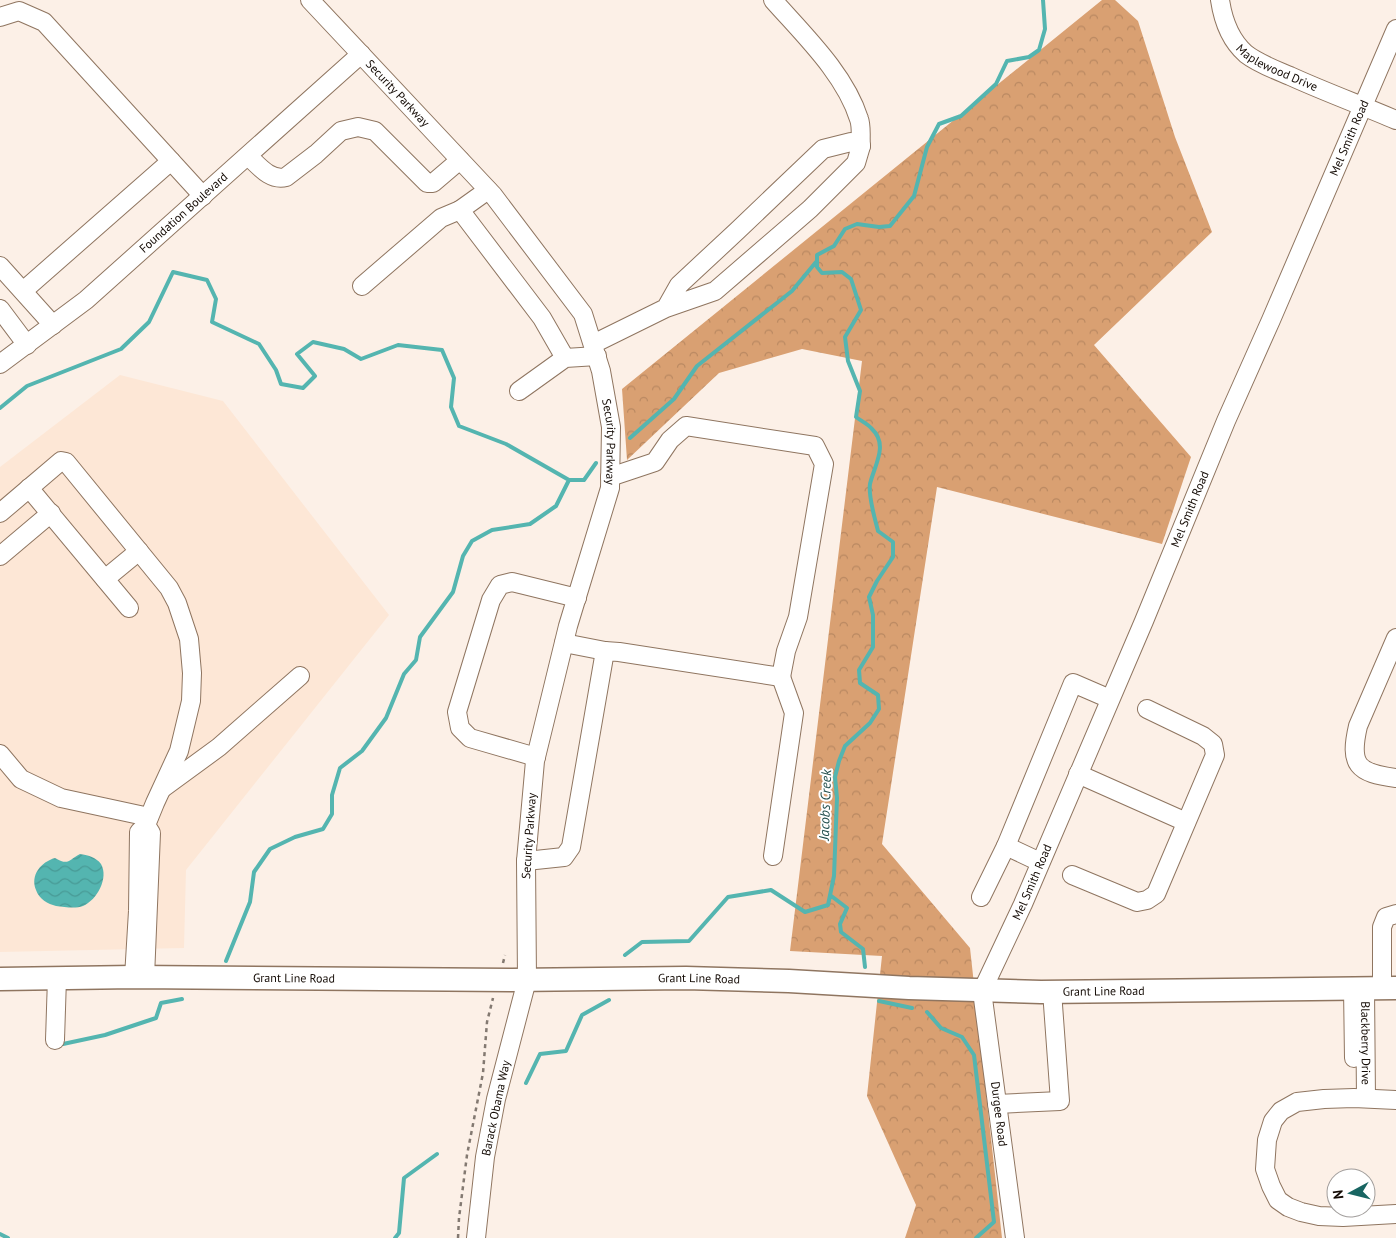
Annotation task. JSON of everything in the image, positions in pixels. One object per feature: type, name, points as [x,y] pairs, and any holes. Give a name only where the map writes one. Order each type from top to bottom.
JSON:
[{"type":"main road","name":"Grant Line Road","points":[[0,978],[140,977],[527,980],[686,978],[789,981],[909,988],[1052,991],[1374,988]]},
{"type":"street","name":"Security Parkway","points":[[310,0],[488,190],[583,314],[602,371],[611,427],[610,488],[564,643],[536,757],[526,861],[527,980]]},
{"type":"street","points":[[519,391],[565,358],[595,350],[666,308],[715,291],[810,209],[856,164],[861,146],[860,120],[845,86],[773,0]]},
{"type":"street","name":"Maplewood Drive","points":[[1220,0],[1222,14],[1230,33],[1246,54],[1362,107],[1396,120]]},
{"type":"street","points":[[0,17],[19,11],[44,22],[203,196]]},
{"type":"street","name":"Mel Smith Road","points":[[982,990],[1040,862],[1144,621],[1226,421],[1275,312],[1396,29]]},
{"type":"street","name":"Foundation Boulevard","points":[[0,364],[86,300],[361,54]]},
{"type":"street","points":[[248,156],[270,176],[286,177],[316,154],[341,131],[358,127],[376,131],[428,183],[433,184],[460,160]]},
{"type":"street","points":[[666,308],[679,285],[823,149],[851,142],[861,146]]},
{"type":"street","points":[[23,291],[171,161]]},
{"type":"street","points":[[362,286],[441,218],[460,210],[488,190]]},
{"type":"street","points":[[460,210],[542,318],[565,358]]},
{"type":"street","points":[[0,266],[53,325]]},
{"type":"street","points":[[0,309],[26,345]]},
{"type":"street","points":[[610,477],[655,462],[670,440],[686,426],[815,446],[824,464],[798,617],[786,651],[781,677],[794,713],[773,856]]},
{"type":"street","points":[[0,512],[61,461],[66,462],[169,588],[177,603],[188,639],[192,673],[191,701],[179,750],[148,821],[151,833],[140,977]]},
{"type":"street","points":[[29,488],[129,608]]},
{"type":"street","points":[[0,556],[51,513]]},
{"type":"street","points":[[105,579],[140,552]]},
{"type":"street","points":[[536,757],[470,738],[460,728],[457,712],[490,600],[500,585],[512,582],[577,598]]},
{"type":"street","points":[[1396,638],[1358,726],[1355,757],[1363,770],[1379,776],[1396,778]]},
{"type":"street","points":[[564,643],[605,652],[619,652],[781,677]]},
{"type":"street","points":[[526,861],[564,857],[571,847],[605,652]]},
{"type":"street","points":[[161,790],[218,747],[300,676]]},
{"type":"street","points":[[981,897],[1006,846],[1073,683],[1110,699]]},
{"type":"street","points":[[1072,874],[1137,902],[1147,900],[1156,894],[1215,755],[1213,744],[1203,736],[1147,710]]},
{"type":"street","points":[[0,754],[21,778],[60,798],[148,821]]},
{"type":"street","points":[[1078,774],[1186,822]]},
{"type":"street","points":[[1006,846],[1040,862]]},
{"type":"street","name":"Blackberry Drive","points":[[1360,1098],[1382,927],[1386,917],[1396,914]]},
{"type":"street","points":[[55,1040],[56,978]]},
{"type":"street","name":"Barack Obama Way","points":[[476,1238],[485,1157],[496,1099],[527,980]]},
{"type":"street","name":"Durgee Road","points":[[982,990],[1015,1238]]},
{"type":"street","points":[[997,1104],[1060,1101],[1052,991]]},
{"type":"street","name":"Blackberry Drive","points":[[1396,1100],[1324,1098],[1297,1102],[1281,1111],[1273,1121],[1267,1140],[1265,1169],[1278,1200],[1288,1207],[1301,1212],[1319,1216],[1396,1214]]},
{"type":"path","points":[[458,1238],[467,1154],[483,1073],[489,1012]]},
{"type":"shaded area","points":[[120,375],[223,401],[389,615],[186,870],[184,948],[0,952],[0,467]]},
{"type":"green space","points":[[1102,0],[1115,0],[1138,21],[1175,137],[1212,232],[1094,345],[1191,457],[1162,544],[937,487],[882,844],[970,948],[1002,1238],[905,1238],[916,1205],[867,1096],[882,956],[790,951],[862,361],[802,349],[719,373],[627,460],[622,389]]},
{"type":"water","points":[[80,854],[94,858],[101,864],[104,876],[97,894],[83,906],[70,908],[56,906],[44,901],[37,893],[34,879],[41,866],[55,858],[66,862]]},
{"type":"waterway","name":"Jacobs Creek","points":[[625,955],[642,942],[689,941],[728,897],[771,890],[805,912],[828,905],[834,876],[837,798],[835,777],[845,746],[870,723],[879,709],[878,695],[860,683],[859,670],[873,647],[873,615],[869,597],[893,557],[893,542],[878,531],[870,495],[870,484],[879,456],[879,442],[877,435],[870,427],[856,417],[860,391],[848,361],[845,337],[861,310],[851,279],[842,272],[822,273],[817,267],[817,255],[834,246],[845,229],[857,224],[879,227],[890,226],[914,196],[927,147],[939,124],[961,116],[996,84],[1007,61],[1029,57],[1039,50],[1045,29],[1043,0]]},
{"type":"waterway","points":[[630,438],[674,399],[697,366],[792,291],[816,262]]},
{"type":"waterway","points":[[0,408],[27,386],[121,349],[149,322],[173,272],[207,280],[216,299],[212,322],[259,344],[276,370],[281,384],[303,388],[315,376],[297,354],[313,342],[344,349],[361,359],[398,345],[442,350],[454,378],[451,407],[459,426],[506,444],[569,480],[584,480],[596,463]]},
{"type":"waterway","points":[[226,961],[250,902],[254,872],[270,849],[295,837],[323,829],[332,814],[332,795],[340,768],[362,751],[386,718],[404,674],[416,660],[420,637],[453,592],[463,556],[472,541],[492,530],[530,524],[556,506],[569,480]]},
{"type":"waterway","points":[[830,895],[847,908],[840,924],[841,932],[863,949],[865,967]]},
{"type":"waterway","points":[[63,1044],[105,1035],[156,1018],[161,1003],[182,999]]},
{"type":"waterway","name":"Jacobs Creek","points":[[526,1083],[540,1054],[566,1051],[582,1015],[609,1000]]},
{"type":"waterway","points":[[879,1001],[912,1008]]},
{"type":"waterway","points":[[927,1012],[941,1028],[962,1037],[974,1055],[994,1222],[976,1238]]},
{"type":"waterway","name":"Jacobs Creek","points":[[395,1238],[399,1233],[404,1178],[437,1154]]},
{"type":"waterway","points":[[0,1234],[8,1238]]}]
